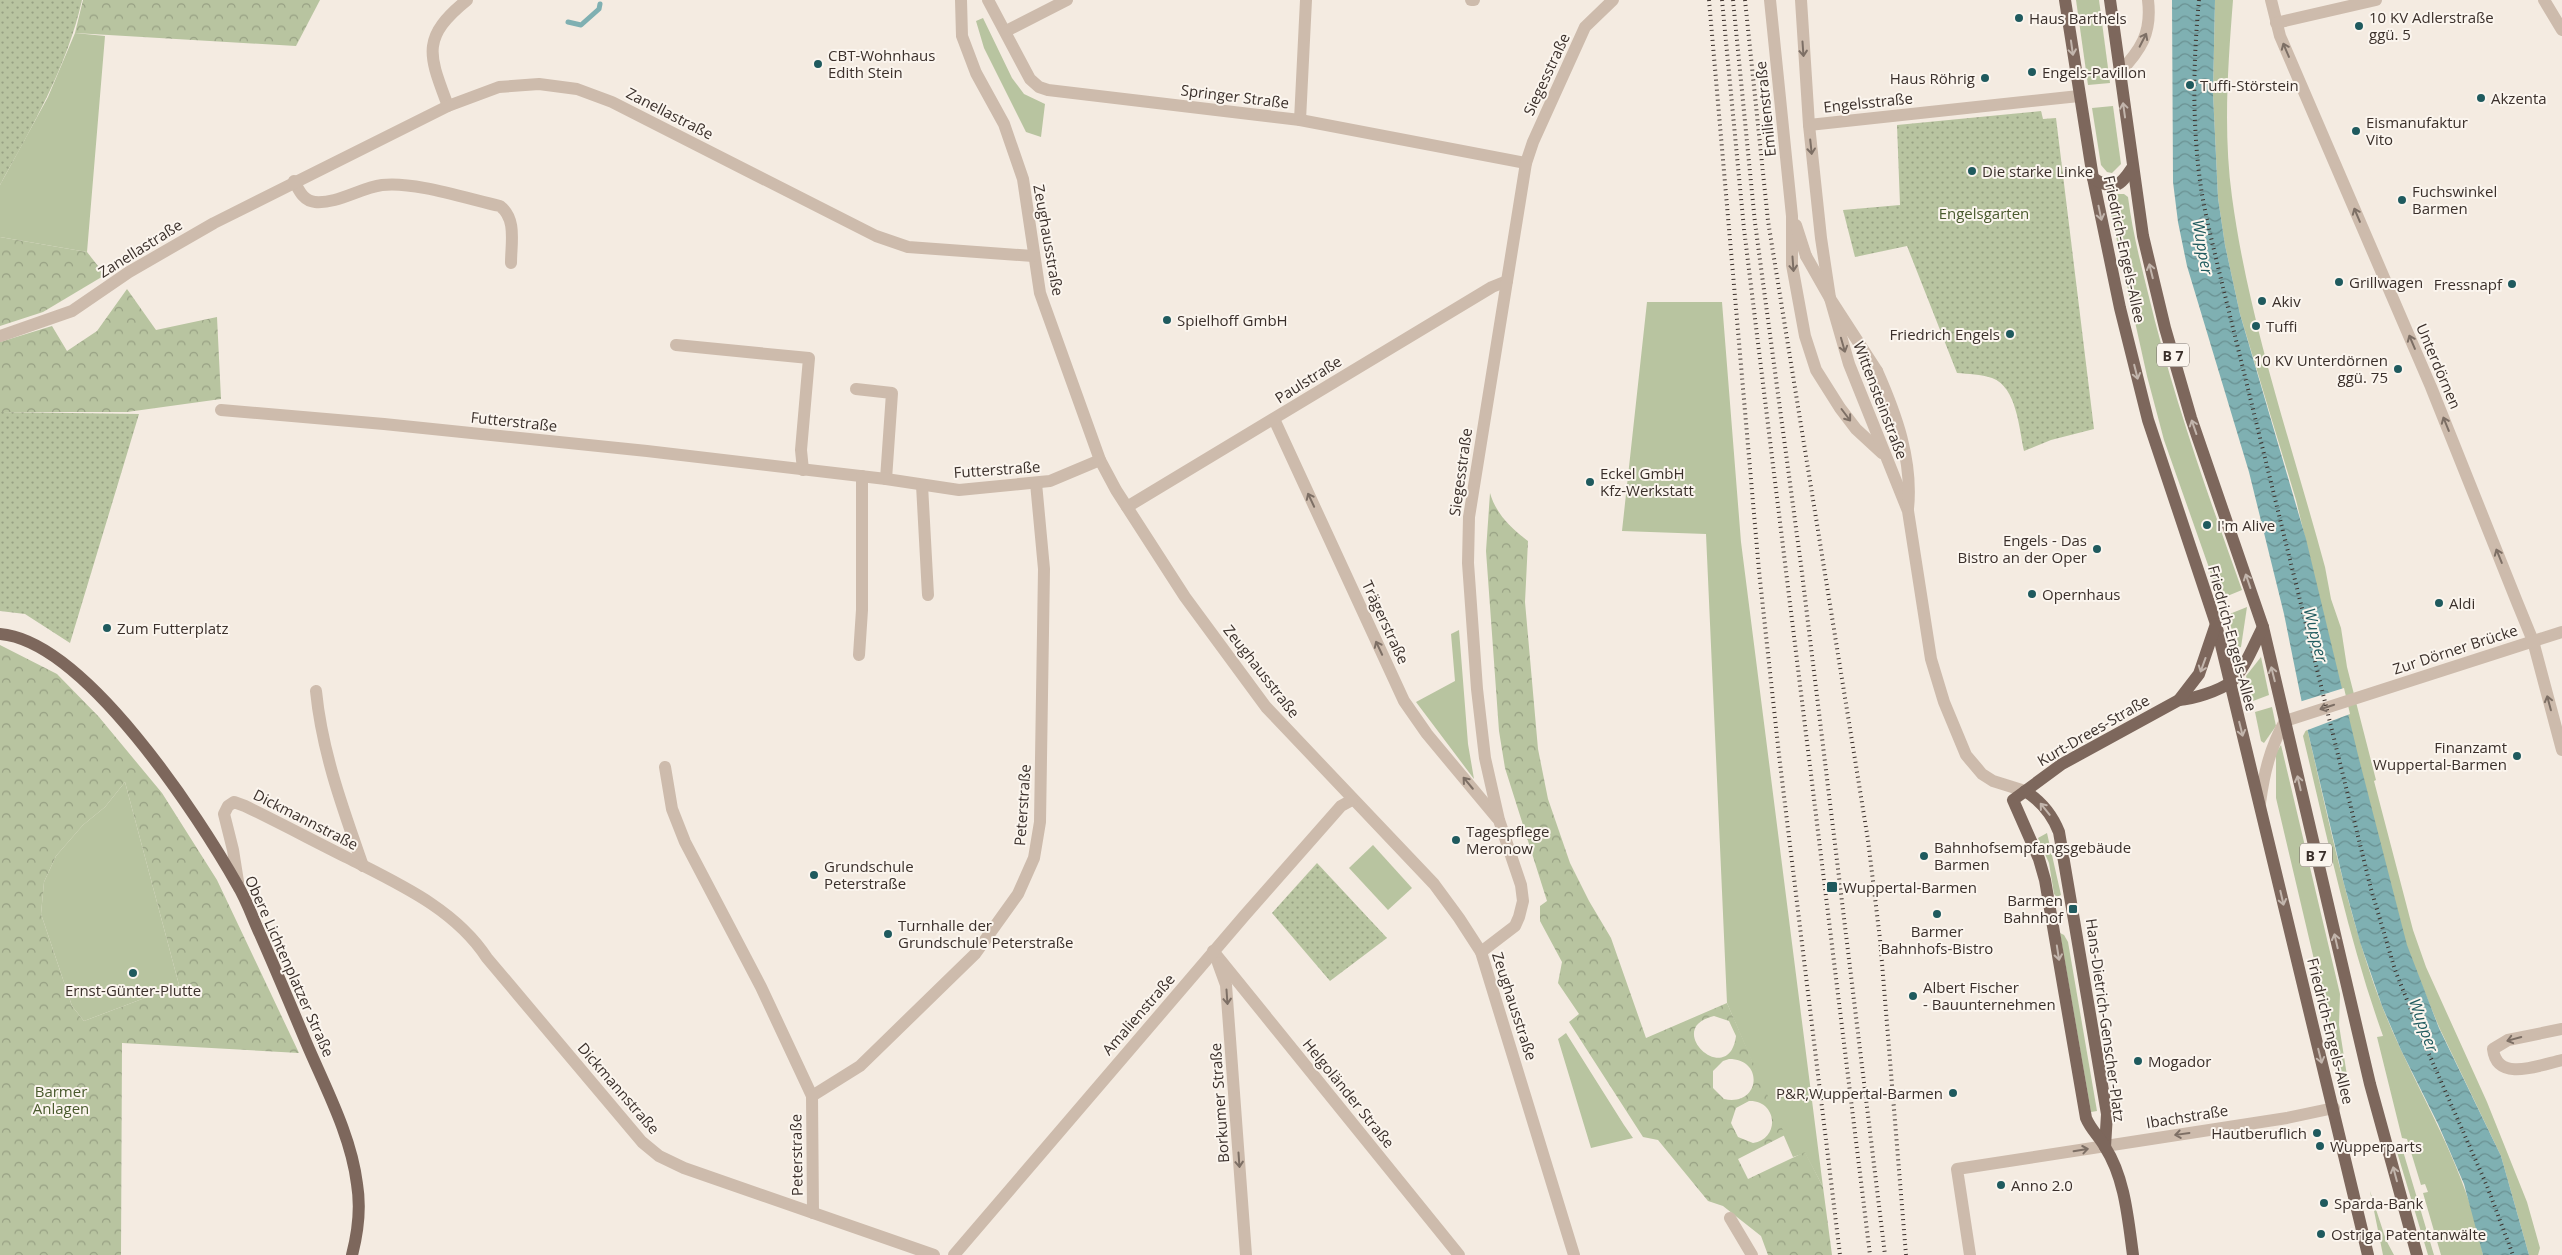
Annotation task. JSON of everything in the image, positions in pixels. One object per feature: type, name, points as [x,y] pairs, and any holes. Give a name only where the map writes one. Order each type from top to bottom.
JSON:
[{"type":"main road","name":"Friedrich-Engels-Allee","points":[[2065,0],[2093,178],[2120,308],[2148,420],[2216,624],[2368,1255]]},
{"type":"main road","name":"Friedrich-Engels-Allee","points":[[2110,0],[2118,74],[2143,236],[2168,337],[2191,418],[2262,627],[2370,1084],[2417,1255]]},
{"type":"main road","points":[[2093,178],[2103,185],[2114,186],[2122,183],[2132,168]]},
{"type":"main road","name":"Kurt-Drees-Straße","points":[[2025,791],[2062,764],[2179,700],[2199,674],[2216,624]]},
{"type":"main road","name":"Kurt-Drees-Straße","points":[[2179,700],[2195,699],[2230,682],[2244,663],[2262,627]]},
{"type":"main road","name":"Obere Lichtenplatzer Straße","points":[[0,634],[28,642],[53,656],[80,678],[103,701],[161,767],[239,888],[313,1059],[351,1156],[357,1183],[359,1211],[352,1255]]},
{"type":"main road","points":[[2013,800],[2025,791]]},
{"type":"main road","name":"Hans-Dietrich-Genscher-Platz","points":[[2025,791],[2043,805],[2055,821],[2059,832],[2107,1114],[2106,1147]]},
{"type":"main road","name":"Hans-Dietrich-Genscher-Platz","points":[[2013,800],[2039,859],[2045,880],[2086,1118],[2090,1128],[2106,1147]]},
{"type":"main road","points":[[2106,1147],[2121,1182],[2133,1255]]},
{"type":"street","points":[[448,106],[432,62],[433,39],[440,25],[449,14],[467,0]]},
{"type":"street","name":"Zeughausstraße","points":[[961,0],[962,36],[976,73],[1004,124],[1023,179],[1040,293],[1100,460],[1127,507],[1185,597],[1266,707],[1352,800],[1434,884],[1481,952],[1574,1255]]},
{"type":"street","name":"Springer Straße","points":[[988,0],[1030,79],[1044,88],[1300,120],[1526,163]]},
{"type":"street","points":[[1006,31],[1068,0]]},
{"type":"street","points":[[1300,120],[1306,0]]},
{"type":"street","name":"Siegesstraße","points":[[1481,952],[1507,934],[1514,926],[1520,917],[1523,901],[1521,886],[1499,820],[1485,758],[1477,689],[1468,563],[1469,516],[1526,163],[1533,142],[1585,27],[1613,0]]},
{"type":"street","name":"Emilienstraße","points":[[1770,0],[1792,216],[1792,265],[1805,336],[1816,370],[1856,429],[1885,456]]},
{"type":"street","name":"Wittensteinstraße","points":[[1801,0],[1809,125],[1821,238],[1830,298],[1849,364],[1908,511],[1930,660],[1944,702],[1969,760],[1982,774],[2002,784]]},
{"type":"street","points":[[2118,74],[2141,46],[2148,32],[2148,0]]},
{"type":"street","name":"Unterdörnen","points":[[2271,0],[2276,23],[2431,387],[2533,642],[2562,750]]},
{"type":"street","points":[[2276,23],[2376,0]]},
{"type":"street","points":[[2544,0],[2562,30]]},
{"type":"street","name":"Zanellastraße","points":[[0,336],[72,312],[129,272],[214,223],[294,181],[448,106],[499,87],[539,84],[577,90],[612,102],[876,236],[908,248],[1033,256]]},
{"type":"street","name":"Engelsstraße","points":[[1809,125],[2079,96]]},
{"type":"street","points":[[294,181],[303,196],[312,202],[323,202],[383,185],[400,185],[500,206],[508,211],[511,220],[511,263]]},
{"type":"street","name":"Emilienstraße","points":[[1792,216],[1806,256],[1831,300],[1876,371],[1893,406],[1901,433],[1910,486],[1908,511]]},
{"type":"street","name":"Paulstraße","points":[[1127,507],[1484,292],[1507,281]]},
{"type":"street","points":[[676,345],[810,358],[801,450],[803,470]]},
{"type":"street","points":[[856,389],[892,394],[886,479]]},
{"type":"street","name":"Futterstraße","points":[[221,410],[413,426],[862,476],[959,490],[1050,481],[1100,460]]},
{"type":"street","name":"Trägerstraße","points":[[1274,419],[1404,701],[1427,734],[1499,820]]},
{"type":"street","points":[[859,655],[862,610],[862,476]]},
{"type":"street","name":"Peterstraße","points":[[812,1096],[860,1066],[975,954],[1018,894],[1034,858],[1040,822],[1044,569],[1036,483]]},
{"type":"street","points":[[922,485],[928,595]]},
{"type":"street","name":"Zur Dörner Brücke","points":[[2285,721],[2562,632]]},
{"type":"street","name":"Dickmannstraße","points":[[316,691],[320,727],[338,794],[363,866]]},
{"type":"street","points":[[2260,803],[2265,770],[2272,744],[2285,721]]},
{"type":"street","name":"Peterstraße","points":[[665,767],[672,809],[685,842],[762,987],[812,1096],[813,1213]]},
{"type":"street","name":"Hans-Dietrich-Genscher-Platz","points":[[2002,784],[2025,791]]},
{"type":"street","name":"Hans-Dietrich-Genscher-Platz","points":[[2002,784],[2013,800]]},
{"type":"street","name":"Amalienstraße","points":[[954,1255],[1213,951],[1341,806],[1352,800]]},
{"type":"street","name":"Dickmannstraße","points":[[239,888],[233,850],[224,814],[228,806],[234,802],[408,889],[454,920],[475,940],[487,958],[642,1142],[659,1156],[684,1168],[934,1255]]},
{"type":"street","name":"Borkumer Straße","points":[[1213,951],[1226,985],[1246,1255]]},
{"type":"street","name":"Helgoländer Straße","points":[[1213,951],[1459,1255]]},
{"type":"street","points":[[2562,1028],[2508,1040],[2493,1049],[2494,1058],[2502,1067],[2515,1070],[2562,1060]]},
{"type":"street","name":"Ibachstraße","points":[[1970,1255],[1957,1169],[2106,1147],[2334,1108]]},
{"type":"street","points":[[1730,1218],[1752,1255]]},
{"type":"green space","points":[[0,0],[82,0],[76,25],[48,95],[0,185]]},
{"type":"green space","points":[[83,0],[320,0],[296,46],[75,33]]},
{"type":"green space","points":[[2076,0],[2099,0],[2110,83],[2088,85]]},
{"type":"green space","points":[[2215,0],[2233,0],[2228,73],[2227,123],[2229,172],[2249,291],[2272,384],[2325,567],[2331,599],[2341,628],[2347,667],[2376,780],[2374,781],[2413,930],[2426,967],[2487,1102],[2527,1202],[2540,1248],[2538,1255],[2529,1255],[2501,1156],[2439,1027],[2406,946],[2384,867],[2296,500],[2240,314],[2225,245],[2218,198],[2213,93]]},
{"type":"green space","points":[[983,18],[1012,78],[1024,94],[1045,104],[1041,137],[1026,132],[984,48],[976,21]]},
{"type":"green space","points":[[75,33],[105,36],[87,252],[0,237],[0,185],[48,97]]},
{"type":"green space","points":[[2113,106],[2121,164],[2112,173],[2107,172],[2101,165],[2092,108]]},
{"type":"green space","name":"Engelsgarten","points":[[2041,111],[2043,119],[2056,118],[2094,429],[2051,440],[2024,451],[2012,399],[2007,390],[1992,378],[1957,373],[1907,246],[1855,257],[1843,210],[1900,205],[1897,125]]},
{"type":"green space","points":[[2111,194],[2124,194],[2128,197],[2139,257],[2157,331],[2203,480],[2242,590],[2220,599],[2164,440],[2147,376],[2110,209],[2109,198]]},
{"type":"green space","points":[[0,237],[87,252],[105,275],[43,312],[0,326]]},
{"type":"green space","points":[[127,289],[156,330],[217,317],[221,399],[127,412],[0,412],[0,342],[52,326],[67,351],[97,331]]},
{"type":"green space","points":[[1647,302],[1722,302],[1741,542],[1823,1187],[1805,1153],[1793,1157],[1727,1003],[1706,534],[1622,531]]},
{"type":"green space","points":[[0,412],[139,414],[70,643],[25,614],[0,611]]},
{"type":"green space","points":[[1490,493],[1496,508],[1505,520],[1528,541],[1525,602],[1538,749],[1548,799],[1570,863],[1589,901],[1611,938],[1646,1038],[1727,1003],[1785,1135],[1738,1159],[1748,1179],[1805,1152],[1823,1187],[1832,1255],[1768,1255],[1761,1236],[1723,1206],[1708,1201],[1658,1140],[1643,1137],[1569,1022],[1579,1014],[1558,983],[1562,962],[1540,921],[1540,906],[1547,901],[1505,768],[1499,731],[1486,551]],"holes":[[[1714,1016],[1729,1021],[1736,1036],[1731,1051],[1722,1057],[1712,1057],[1702,1051],[1696,1042],[1694,1032],[1699,1023]],[[1729,1059],[1741,1061],[1748,1066],[1753,1074],[1754,1082],[1751,1090],[1745,1096],[1736,1100],[1724,1099],[1713,1088],[1713,1071],[1723,1061]],[[1749,1101],[1758,1102],[1765,1106],[1772,1120],[1768,1134],[1762,1140],[1753,1143],[1738,1137],[1731,1123],[1736,1108]]]},
{"type":"green space","points":[[2247,607],[2241,647],[2238,648],[2227,615]]},
{"type":"green space","points":[[1459,630],[1468,744],[1474,779],[1416,702],[1455,681],[1451,634]]},
{"type":"green space","name":"Barmer Anlagen","points":[[0,645],[57,674],[99,717],[162,793],[217,880],[299,1053],[122,1043],[121,1255],[0,1255]],"holes":[[[125,782],[179,985],[84,1021],[72,1006],[41,914],[44,882],[56,856],[83,825],[105,807]]]},
{"type":"green space","points":[[2261,657],[2269,695],[2253,701],[2246,676]]},
{"type":"green space","points":[[2272,707],[2276,726],[2264,743],[2261,741],[2255,712]]},
{"type":"green space","points":[[2307,728],[2349,903],[2370,972],[2395,1037],[2453,1159],[2475,1222],[2483,1255],[2441,1255],[2423,1193],[2428,1192],[2425,1184],[2421,1185],[2407,1139],[2402,1138],[2377,1037],[2383,1036],[2359,962],[2303,736]]},
{"type":"green space","points":[[2281,745],[2340,994],[2339,1025],[2348,1082],[2343,1083],[2276,798],[2276,753]]},
{"type":"green space","points":[[125,782],[179,985],[84,1021],[72,1006],[41,914],[44,882],[56,856],[83,825],[105,807]]},
{"type":"green space","points":[[2047,833],[2061,895],[2057,897],[2054,894],[2049,863],[2038,838]]},
{"type":"green space","points":[[1373,845],[1412,888],[1388,910],[1349,868]]},
{"type":"green space","points":[[1317,863],[1387,938],[1330,981],[1272,913]]},
{"type":"green space","points":[[2060,933],[2064,935],[2068,942],[2097,1111],[2091,1112]]},
{"type":"green space","points":[[1566,1033],[1633,1138],[1591,1148],[1558,1039]]},
{"type":"green space","points":[[2403,1151],[2434,1255],[2428,1255],[2397,1152]]},
{"type":"green space","points":[[2370,1191],[2386,1240],[2394,1255],[2383,1255]]},
{"type":"water","name":"Wupper","points":[[2172,0],[2215,0],[2213,93],[2218,198],[2225,245],[2240,314],[2306,539],[2358,755],[2407,945],[2439,1028],[2501,1156],[2529,1255],[2483,1255],[2464,1184],[2382,1006],[2360,942],[2344,884],[2307,728],[2284,614],[2249,472],[2187,266],[2178,222],[2173,182]]},
{"type":"pier","points":[[2344,688],[2350,714],[2305,731],[2299,702]]},
{"type":"waterway","points":[[568,22],[581,25],[599,9],[600,4]]},
{"type":"railway","points":[[1709,0],[1759,571],[1779,755],[1840,1255]]},
{"type":"railway","points":[[1722,0],[1744,229],[1870,1255]]},
{"type":"railway","points":[[1733,0],[1755,223],[1801,565],[1885,1255]]},
{"type":"railway","points":[[1745,0],[1768,221],[1868,840],[1880,939],[1906,1255]]},
{"type":"railway","points":[[2199,0],[2195,70],[2195,118],[2198,165],[2204,208],[2371,889],[2395,970],[2425,1045],[2487,1186],[2513,1255]]},
{"type":"place","name":"Haus Barthels","points":[[2019,18]]},
{"type":"place","name":"10 KV Adlerstraße ggü. 5","points":[[2359,26]]},
{"type":"place","name":"CBT-Wohnhaus Edith Stein","points":[[818,64]]},
{"type":"place","name":"Engels-Pavillon","points":[[2032,72]]},
{"type":"place","name":"Haus Röhrig","points":[[1985,78]]},
{"type":"place","name":"Tuffi-Störstein","points":[[2190,85]]},
{"type":"place","name":"Akzenta","points":[[2481,98]]},
{"type":"place","name":"Eismanufaktur Vito","points":[[2356,131]]},
{"type":"place","name":"Die starke Linke","points":[[1972,171]]},
{"type":"place","name":"Fuchswinkel Barmen","points":[[2402,200]]},
{"type":"place","name":"Grillwagen","points":[[2339,282]]},
{"type":"place","name":"Fressnapf","points":[[2512,284]]},
{"type":"place","name":"Akiv","points":[[2262,301]]},
{"type":"place","name":"Spielhoff GmbH","points":[[1167,320]]},
{"type":"place","name":"Tuffi","points":[[2256,326]]},
{"type":"place","name":"Friedrich Engels","points":[[2010,334]]},
{"type":"place","name":"10 KV Unterdörnen ggü. 75","points":[[2398,369]]},
{"type":"place","name":"Eckel GmbH Kfz-Werkstatt","points":[[1590,482]]},
{"type":"place","name":"I'm Alive","points":[[2207,525]]},
{"type":"place","name":"Engels - Das Bistro an der Oper","points":[[2097,549]]},
{"type":"place","name":"Opernhaus","points":[[2032,594]]},
{"type":"place","name":"Aldi","points":[[2439,603]]},
{"type":"place","name":"Zum Futterplatz","points":[[107,628]]},
{"type":"place","name":"Finanzamt Wuppertal-Barmen","points":[[2517,756]]},
{"type":"place","name":"Tagespflege Meronow","points":[[1456,840]]},
{"type":"place","name":"Bahnhofsempfangsgebäude Barmen","points":[[1924,856]]},
{"type":"place","name":"Grundschule Peterstraße","points":[[814,875]]},
{"type":"place","name":"Wuppertal-Barmen","points":[[1832,887]]},
{"type":"place","name":"Barmen Bahnhof","points":[[2073,909]]},
{"type":"place","name":"Barmer Bahnhofs-Bistro","points":[[1937,914]]},
{"type":"place","name":"Turnhalle der Grundschule Peterstraße","points":[[888,934]]},
{"type":"place","name":"Ernst-Günter-Plutte","points":[[133,973]]},
{"type":"place","name":"Albert Fischer - Bauunternehmen","points":[[1913,996]]},
{"type":"place","name":"Mogador","points":[[2138,1061]]},
{"type":"place","name":"P&R,Wuppertal-Barmen","points":[[1953,1093]]},
{"type":"place","name":"Hautberuflich","points":[[2317,1133]]},
{"type":"place","name":"Wupperparts","points":[[2320,1146]]},
{"type":"place","name":"Anno 2.0","points":[[2001,1185]]},
{"type":"place","name":"Sparda-Bank","points":[[2324,1203]]},
{"type":"place","name":"Ostriga Patentanwälte","points":[[2321,1234]]}]
